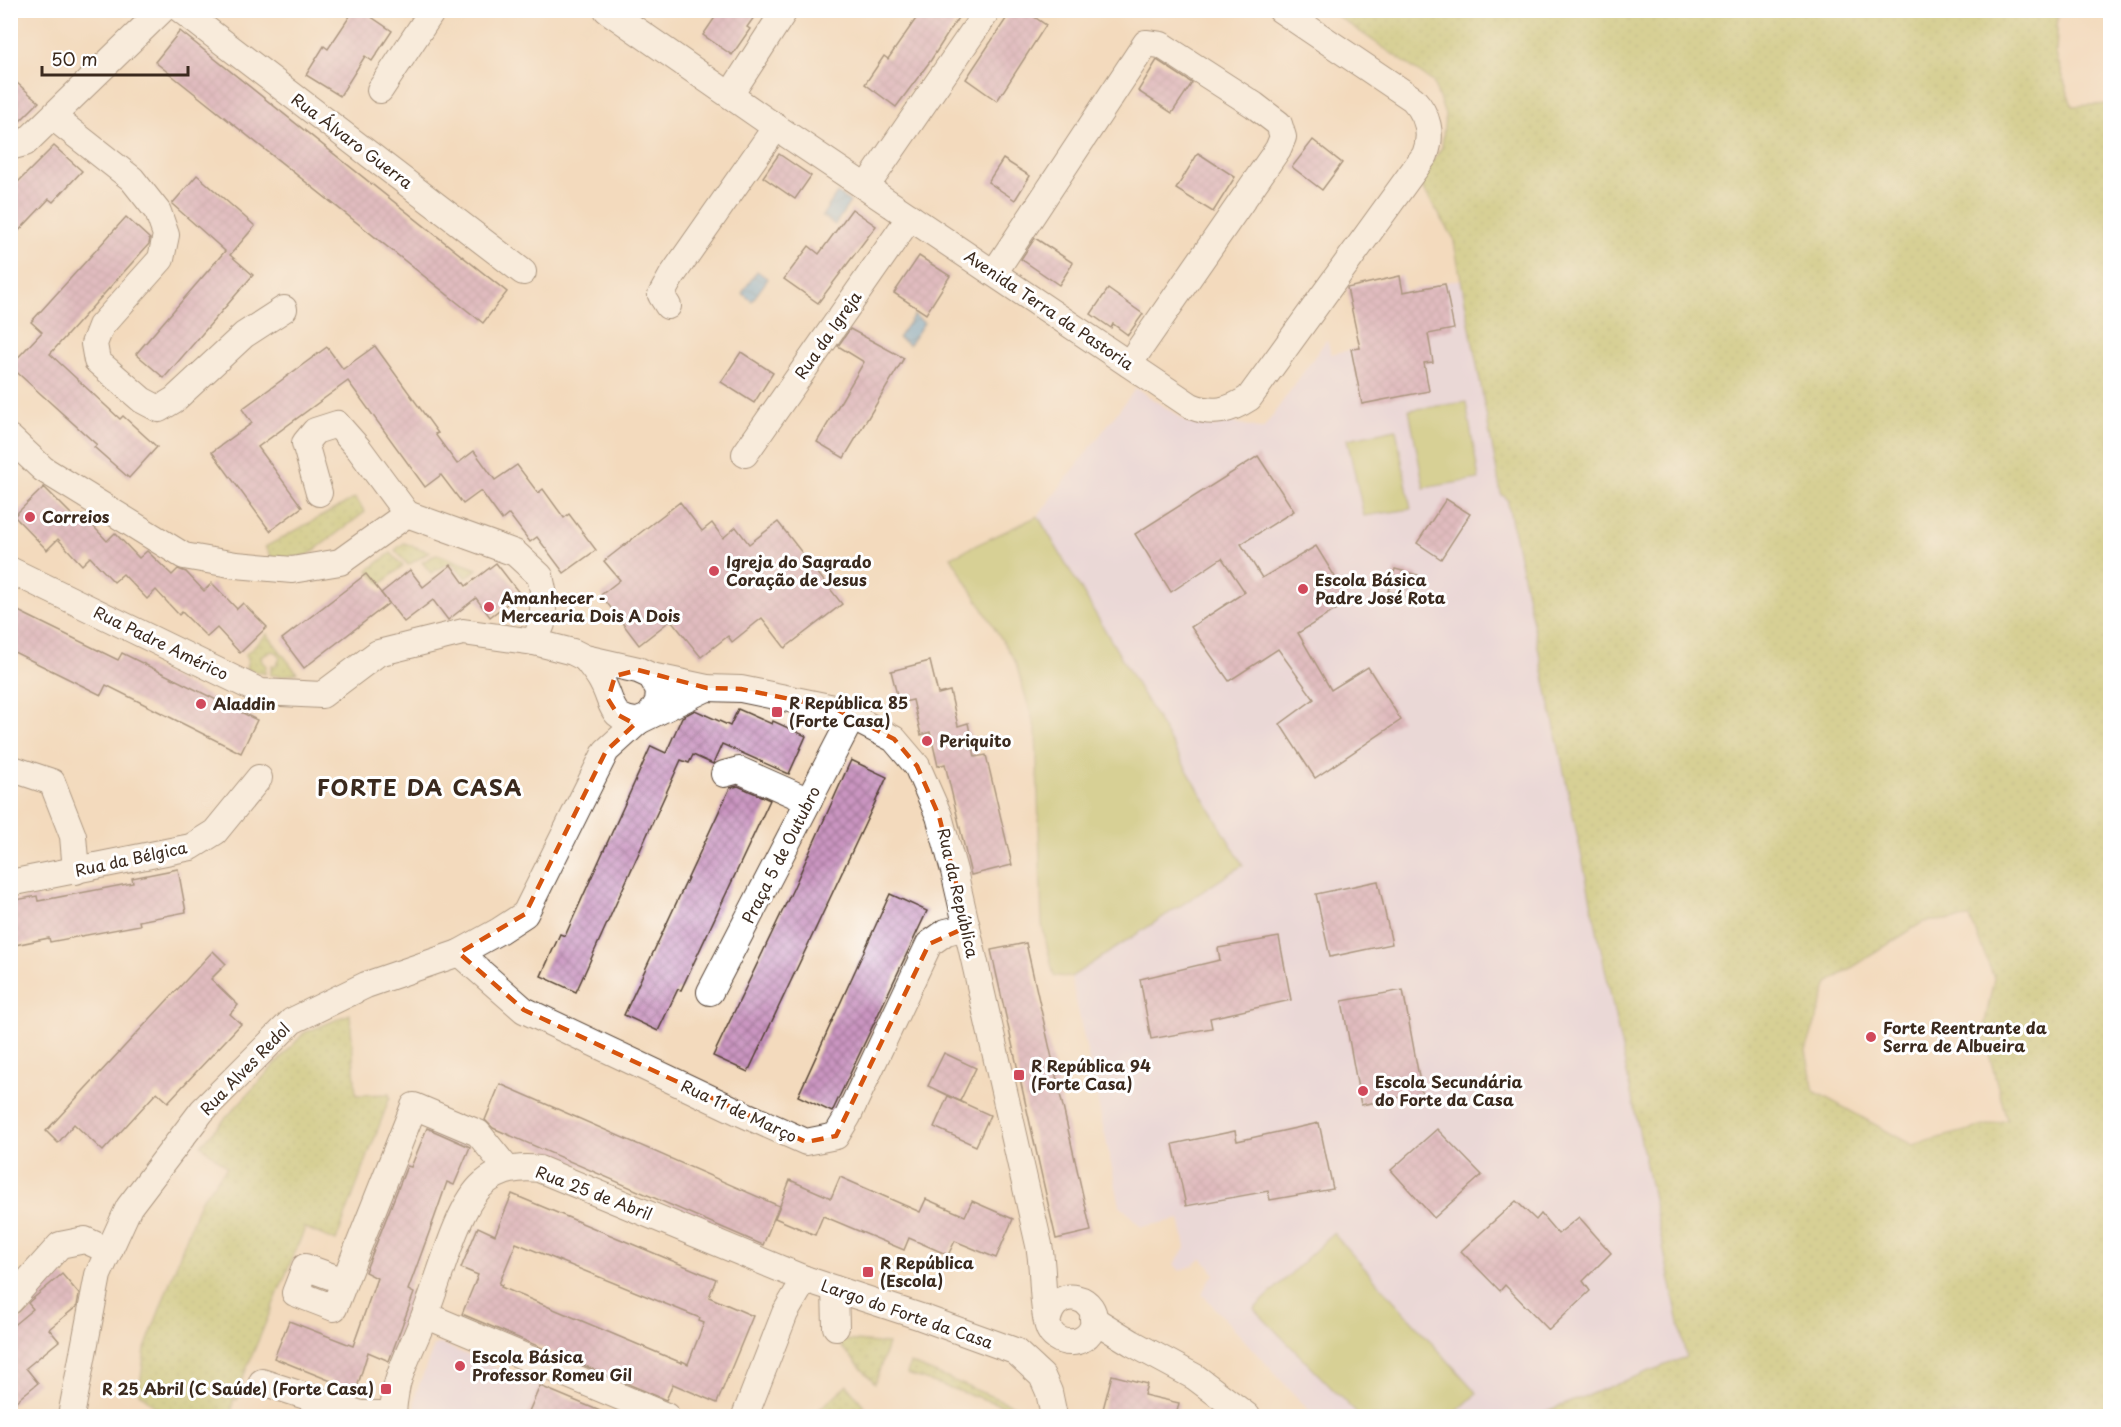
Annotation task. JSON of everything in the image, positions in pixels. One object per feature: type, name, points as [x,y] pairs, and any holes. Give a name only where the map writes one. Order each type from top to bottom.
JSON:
[{"type":"street","points":[[10,147],[25,143],[162,10]]},
{"type":"street","name":"Rua Álvaro Guerra","points":[[181,10],[523,272]]},
{"type":"street","points":[[380,90],[433,10]]},
{"type":"street","name":"Avenida Terra da Pastoria","points":[[607,10],[776,127],[1191,406],[1203,411],[1218,412],[1235,407],[1249,398],[1429,147],[1429,128],[1421,108],[1413,99],[1281,10]]},
{"type":"street","points":[[730,95],[785,10]]},
{"type":"street","points":[[866,187],[988,10]]},
{"type":"street","points":[[994,273],[1146,43],[1161,45],[1254,105],[1279,124],[1283,137],[1278,149],[1129,364]]},
{"type":"street","points":[[61,109],[132,179],[158,212],[166,235],[161,259],[101,327],[94,344],[97,361],[142,400],[159,409],[174,400],[244,335],[284,309]]},
{"type":"street","points":[[668,306],[661,294],[671,277],[776,127]]},
{"type":"street","name":"Rua da Igreja","points":[[745,453],[910,217]]},
{"type":"street","points":[[319,493],[305,443],[315,431],[337,424],[359,449],[407,514],[515,553],[540,576],[544,595],[542,624],[534,642]]},
{"type":"street","points":[[10,438],[43,469],[184,556],[236,565],[292,570],[321,566],[340,562],[407,514]]},
{"type":"street","name":"Rua Padre Américo","points":[[10,570],[261,692],[322,695],[378,653],[463,632],[534,642],[644,673]]},
{"type":"street","points":[[585,658],[603,683],[610,704],[618,716],[627,720],[644,718],[658,702],[659,690],[644,673],[622,672],[615,676],[610,687],[610,704]]},
{"type":"street","name":"Rua da República","points":[[644,673],[707,688],[741,689],[834,708],[894,739],[917,765],[939,816],[967,927],[1040,1251]]},
{"type":"street","name":"Rua da República","points":[[644,718],[707,688]]},
{"type":"street","name":"Rua Alves Redol","points":[[71,1416],[98,1275],[129,1207],[202,1111],[292,1021],[366,985],[459,953],[499,932],[525,914],[606,751],[610,704]]},
{"type":"street","name":"Praça 5 de Outubro","points":[[710,992],[852,717]]},
{"type":"street","name":"Rua Alves Redol","points":[[606,751],[644,718]]},
{"type":"street","points":[[10,768],[52,782],[73,836],[76,871]]},
{"type":"street","points":[[724,774],[739,770],[808,801]]},
{"type":"street","name":"Rua da Bélgica","points":[[10,883],[191,847],[215,832],[259,778]]},
{"type":"street","name":"Rua 11 de Março","points":[[459,953],[524,1010],[806,1142],[836,1136],[848,1116],[929,944],[946,932],[967,927]]},
{"type":"street","points":[[344,1281],[414,1106],[478,1133],[508,1170]]},
{"type":"street","name":"Rua 25 de Abril","points":[[393,1415],[397,1384],[461,1217],[480,1187],[508,1170],[523,1167],[539,1169],[805,1279]]},
{"type":"street","points":[[10,1301],[60,1245],[85,1240],[109,1251]]},
{"type":"street","points":[[1040,1251],[1071,1297],[1088,1305],[1068,1330],[1042,1376]]},
{"type":"street","points":[[1040,1251],[1068,1330]]},
{"type":"street","name":"Largo do Forte da Casa","points":[[745,1416],[785,1313],[805,1279],[1015,1351],[1042,1376],[1049,1392],[1054,1416]]},
{"type":"street","points":[[836,1289],[836,1327]]},
{"type":"street","points":[[425,1315],[666,1416]]},
{"type":"street","points":[[1068,1330],[1132,1343],[1195,1377],[1247,1416]]},
{"type":"street","name":"Largo do Forte da Casa","points":[[1015,1351],[1068,1330]]},
{"type":"street","points":[[262,1382],[361,1414],[393,1415]]},
{"type":"highlighted area","points":[[638,670],[707,688],[741,689],[834,708],[894,739],[917,766],[939,816],[967,927],[929,944],[836,1136],[806,1142],[524,1010],[459,953],[525,914],[606,751],[635,724],[618,715],[608,699],[615,676]]},
{"type":"shaded area","name":"Escola Secundária do Forte da Casa","points":[[1402,276],[1405,291],[1462,279],[1501,494],[1507,499],[1686,1357],[1534,1416],[1314,1416],[1202,1294],[1208,1281],[1215,1274],[1202,1258],[1194,1265],[1180,1271],[1174,1264],[1186,1247],[1180,1219],[1141,1227],[1120,1205],[1071,977],[1243,865],[1038,516],[1136,388],[1189,423],[1215,426],[1231,422],[1263,429],[1327,339],[1331,354],[1359,348],[1347,286]]},
{"type":"shaded area","name":"Escola Básica Professor Romeu Gil","points":[[437,1344],[612,1416],[417,1416],[416,1393],[434,1346]]},
{"type":"green space","points":[[1330,11],[2058,11],[2056,54],[2072,106],[2110,104],[2110,1416],[1534,1416],[1686,1357],[1507,499],[1501,494],[1453,237],[1419,182],[1442,147],[1445,115],[1433,82]],"holes":[[[1970,918],[1994,978],[1983,1032],[2007,1120],[1912,1145],[1814,1091],[1806,1051],[1828,983],[1923,922]]]},
{"type":"green space","points":[[1466,402],[1479,479],[1424,488],[1409,410]]},
{"type":"green space","points":[[1396,429],[1411,509],[1364,516],[1347,439]]},
{"type":"green space","points":[[355,498],[365,512],[308,555],[275,562],[265,547]]},
{"type":"green space","points":[[1038,516],[1243,865],[1071,977],[1054,976],[1042,925],[1036,731],[1015,661],[951,557]]},
{"type":"green space","points":[[404,543],[430,552],[408,565],[395,550]]},
{"type":"green space","points":[[391,553],[403,566],[381,584],[368,570]]},
{"type":"green space","points":[[437,554],[477,569],[466,578],[451,562],[431,573],[422,562]]},
{"type":"green space","points":[[267,634],[297,673],[282,676],[270,675],[272,665],[276,666],[280,658],[278,653],[272,651],[261,657],[262,662],[266,665],[265,674],[246,669],[248,659],[245,655]]},
{"type":"green space","points":[[350,1014],[356,1095],[389,1094],[390,1097],[336,1241],[305,1228],[239,1387],[242,1389],[237,1400],[233,1399],[232,1416],[162,1416],[139,1392],[145,1349],[200,1201],[227,1167],[201,1145],[304,1033]]},
{"type":"green space","points":[[1333,1233],[1477,1393],[1452,1416],[1359,1416],[1254,1309]]},
{"type":"green space","points":[[834,1339],[888,1344],[875,1383]]},
{"type":"green space","points":[[910,1363],[1018,1407],[1020,1416],[1011,1416],[1004,1406],[907,1374]]},
{"type":"green space","points":[[847,1385],[864,1406],[853,1416],[812,1416]]},
{"type":"water","points":[[837,193],[850,202],[835,225],[822,216]]},
{"type":"water","points":[[757,271],[768,279],[752,301],[742,293]]},
{"type":"water","points":[[914,315],[924,323],[909,345],[898,338]]},
{"type":"building","points":[[354,10],[361,10],[392,31],[372,61],[365,56],[340,96],[306,75],[324,46],[328,49]]},
{"type":"building","points":[[720,10],[759,10],[747,27],[750,29],[732,55],[703,35]]},
{"type":"building","points":[[922,10],[963,10],[931,60],[896,107],[865,84],[884,56],[888,59]]},
{"type":"building","points":[[1012,10],[1024,10],[1046,25],[997,101],[966,79]]},
{"type":"building","points":[[180,31],[507,292],[483,323],[155,62]]},
{"type":"building","points":[[1157,60],[1192,83],[1172,113],[1138,91]]},
{"type":"building","points":[[10,77],[39,102],[10,131]]},
{"type":"building","points":[[1313,140],[1342,163],[1322,190],[1292,167]]},
{"type":"building","points":[[54,146],[82,171],[53,202],[49,199],[10,240],[10,190]]},
{"type":"building","points":[[1198,153],[1235,177],[1213,212],[1176,189]]},
{"type":"building","points":[[779,154],[811,176],[795,199],[763,177]]},
{"type":"building","points":[[1003,159],[1030,176],[1015,200],[988,182]]},
{"type":"building","points":[[197,175],[255,226],[230,255],[253,275],[164,378],[136,354],[225,251],[172,204]]},
{"type":"building","points":[[852,209],[876,226],[818,303],[784,279],[809,246],[819,254]]},
{"type":"building","points":[[126,217],[150,239],[149,244],[50,354],[120,419],[123,416],[157,447],[129,478],[94,447],[97,445],[10,366],[42,332],[31,322]]},
{"type":"building","points":[[1035,238],[1073,263],[1059,285],[1021,259]]},
{"type":"building","points":[[919,256],[950,276],[926,314],[894,293]]},
{"type":"building","points":[[1400,276],[1403,292],[1445,284],[1454,329],[1428,334],[1433,362],[1424,363],[1429,391],[1362,404],[1351,349],[1360,348],[1347,288]]},
{"type":"building","points":[[1108,289],[1143,314],[1128,335],[1113,324],[1111,328],[1091,314]]},
{"type":"building","points":[[850,329],[904,358],[844,458],[817,442],[864,362],[838,346]]},
{"type":"building","points":[[375,346],[438,433],[435,434],[457,464],[474,451],[495,480],[517,465],[538,493],[543,489],[564,518],[569,514],[596,550],[564,573],[537,537],[530,542],[509,514],[502,520],[481,491],[463,504],[441,475],[425,487],[348,381],[258,447],[302,507],[270,531],[212,452],[252,423],[242,409],[327,347],[343,369]]},
{"type":"building","points":[[741,352],[773,373],[754,403],[721,382]]},
{"type":"building","points":[[1258,456],[1294,511],[1241,544],[1262,578],[1316,546],[1350,601],[1298,633],[1331,690],[1368,667],[1401,720],[1315,778],[1280,724],[1314,699],[1278,649],[1229,681],[1191,627],[1245,592],[1222,558],[1171,592],[1135,534]]},
{"type":"building","points":[[44,487],[77,520],[83,515],[107,541],[115,533],[139,558],[147,551],[172,575],[178,569],[186,572],[204,591],[212,583],[237,609],[243,603],[267,627],[240,653],[217,628],[207,637],[182,612],[179,615],[156,590],[147,599],[123,574],[114,582],[90,557],[82,565],[58,539],[47,550],[14,516]]},
{"type":"building","points":[[1446,499],[1470,514],[1441,559],[1417,543]]},
{"type":"building","name":"Igreja do Sagrado Coração de Jesus","points":[[680,502],[702,531],[712,523],[723,538],[736,527],[749,544],[778,522],[842,604],[785,648],[762,618],[732,642],[728,636],[701,657],[671,620],[639,645],[601,595],[620,580],[604,561]]},
{"type":"building","points":[[496,563],[520,594],[490,617],[476,598],[448,620],[433,600],[404,622],[381,593],[410,570],[423,587],[451,565],[466,586]]},
{"type":"building","points":[[1395,569],[1418,575],[1411,599],[1388,591]]},
{"type":"building","points":[[366,574],[389,603],[304,668],[282,639]]},
{"type":"building","points":[[10,607],[118,660],[122,653],[257,720],[241,753],[106,685],[101,695],[10,650]]},
{"type":"building","points":[[930,661],[938,694],[950,691],[958,726],[968,723],[975,757],[986,755],[1012,865],[971,875],[945,764],[938,766],[930,732],[921,735],[913,700],[899,703],[891,671]]},
{"type":"building","points":[[738,709],[806,736],[789,774],[722,744],[713,764],[693,755],[689,763],[681,760],[576,992],[541,976],[560,934],[565,936],[651,746],[666,753],[682,717],[695,710],[730,726]]},
{"type":"building","points":[[851,760],[887,777],[748,1072],[713,1056],[793,889]]},
{"type":"building","points":[[738,786],[770,800],[681,990],[678,989],[658,1031],[624,1015],[730,788]]},
{"type":"building","points":[[178,869],[186,912],[139,921],[140,925],[50,942],[49,938],[10,946],[10,901],[37,896],[38,901],[133,883],[132,878]]},
{"type":"building","points":[[1378,881],[1392,944],[1330,957],[1316,894]]},
{"type":"building","points":[[890,894],[927,911],[832,1112],[798,1096]]},
{"type":"building","points":[[1279,937],[1291,1000],[1210,1018],[1212,1028],[1151,1039],[1140,979],[1220,960],[1218,948]]},
{"type":"building","points":[[1026,943],[1091,1231],[1056,1239],[991,950]]},
{"type":"building","points":[[213,951],[226,964],[211,979],[238,1005],[230,1014],[241,1024],[168,1102],[157,1092],[103,1151],[74,1124],[58,1143],[46,1131]]},
{"type":"building","points":[[1403,990],[1422,1093],[1361,1105],[1342,1001]]},
{"type":"building","points":[[944,1053],[976,1068],[960,1101],[928,1086]]},
{"type":"building","points":[[500,1084],[779,1206],[763,1245],[493,1128],[485,1120]]},
{"type":"building","points":[[948,1096],[990,1115],[976,1146],[934,1127]]},
{"type":"building","points":[[1319,1123],[1333,1189],[1270,1200],[1268,1191],[1186,1206],[1173,1144],[1235,1131],[1237,1141]]},
{"type":"building","points":[[427,1128],[470,1147],[454,1185],[447,1182],[408,1290],[414,1293],[389,1361],[368,1352],[356,1391],[274,1358],[289,1321],[353,1346],[377,1278],[365,1272],[407,1166],[411,1167]]},
{"type":"building","points":[[1437,1129],[1482,1175],[1434,1218],[1391,1170]]},
{"type":"building","points":[[840,1177],[920,1212],[926,1199],[965,1216],[972,1201],[1013,1219],[996,1258],[955,1241],[948,1255],[909,1238],[904,1250],[823,1216],[815,1235],[775,1218],[790,1180],[831,1198]]},
{"type":"building","points":[[512,1194],[716,1279],[709,1297],[753,1316],[717,1403],[673,1384],[666,1400],[462,1314],[478,1275],[461,1268],[478,1227],[495,1235]],"holes":[[[516,1243],[700,1318],[699,1321],[704,1323],[688,1364],[682,1361],[682,1363],[501,1287],[502,1285],[499,1284]]]},
{"type":"building","points":[[1516,1201],[1536,1220],[1541,1214],[1558,1234],[1579,1217],[1611,1253],[1583,1281],[1590,1291],[1549,1330],[1505,1285],[1500,1291],[1461,1251]]},
{"type":"building","points":[[62,1274],[79,1294],[77,1306],[49,1329],[59,1341],[26,1368],[38,1383],[10,1406],[10,1328],[33,1309],[28,1303]]},
{"type":"building","points":[[1112,1375],[1147,1384],[1144,1395],[1179,1403],[1176,1416],[1116,1416],[1102,1413]]},
{"type":"building","points":[[540,1386],[612,1416],[527,1416]]},
{"type":"place","name":"Correios","points":[[30,517]]},
{"type":"place","name":"Igreja do Sagrado Coração de Jesus","points":[[714,571]]},
{"type":"place","name":"Escola Básica Padre José Rota","points":[[1303,589]]},
{"type":"place","name":"Amanhecer - Mercearia Dois A Dois","points":[[489,607]]},
{"type":"place","name":"Aladdin","points":[[201,704]]},
{"type":"place","name":"R República 85 (Forte Casa)","points":[[777,712]]},
{"type":"place","name":"Periquito","points":[[927,741]]},
{"type":"place","name":"Forte Reentrante da Serra de Albueira","points":[[1871,1037]]},
{"type":"place","name":"R República 94 (Forte Casa)","points":[[1019,1075]]},
{"type":"place","name":"Escola Secundária do Forte da Casa","points":[[1363,1091]]},
{"type":"place","name":"R República (Escola)","points":[[868,1272]]},
{"type":"place","name":"Escola Básica Professor Romeu Gil","points":[[460,1366]]},
{"type":"place","name":"R 25 Abril (C Saúde) (Forte Casa)","points":[[386,1389]]},
{"type":"district","name":"FORTE DA CASA","points":[[420,788]]}]
